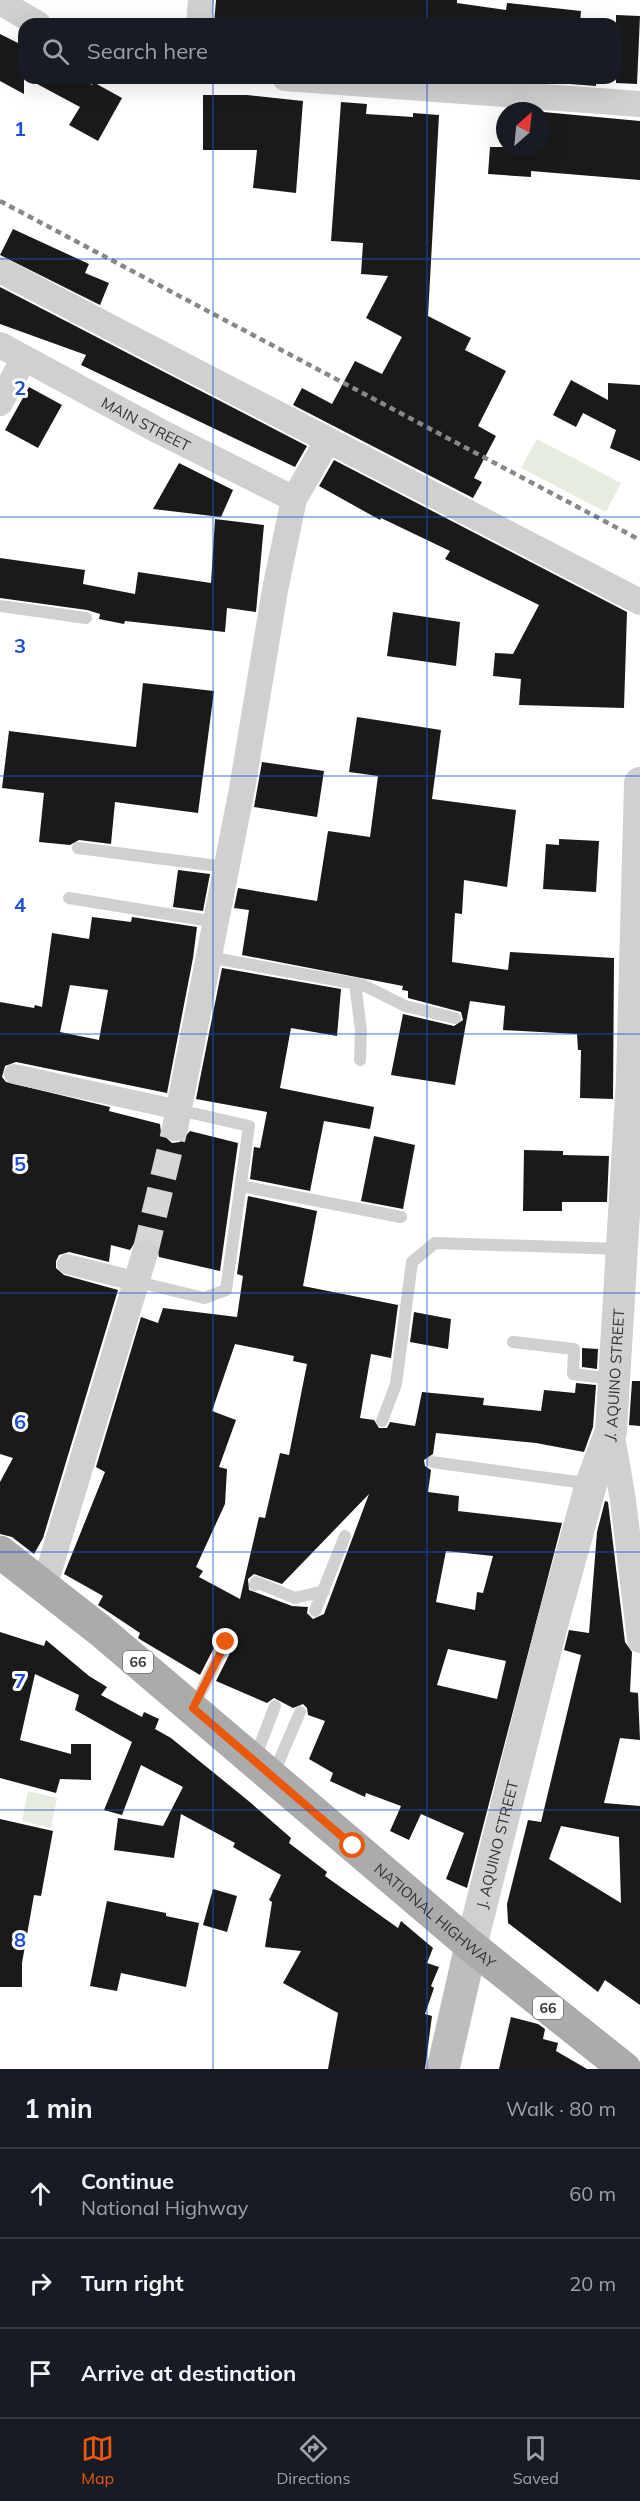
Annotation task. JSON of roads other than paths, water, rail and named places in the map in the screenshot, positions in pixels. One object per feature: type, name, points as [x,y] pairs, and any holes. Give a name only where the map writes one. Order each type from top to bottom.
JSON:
[{"type":"main road","name":"NATIONAL HIGHWAY","points":[[0,1552],[193,1708],[471,1946],[625,2069]]},
{"type":"main road","points":[[443,2069],[471,1946]]},
{"type":"street","points":[[200,18],[201,0]]},
{"type":"street","points":[[0,2],[28,13]]},
{"type":"street","points":[[367,84],[640,104]]},
{"type":"street","points":[[0,270],[640,602]]},
{"type":"street","name":"MAIN STREET","points":[[0,345],[294,499]]},
{"type":"street","points":[[0,402],[24,358]]},
{"type":"street","points":[[14,1074],[177,1119],[294,499],[328,440]]},
{"type":"street","name":"J. AQUINO STREET","points":[[471,1946],[552,1625],[591,1484],[611,1431],[623,1250],[633,1196],[640,783]]},
{"type":"street","points":[[44,1587],[145,1253]]},
{"type":"street","points":[[67,1264],[138,1282]]},
{"type":"street","points":[[611,1431],[627,1523],[640,1640]]},
{"type":"lane","points":[[0,606],[86,618]]},
{"type":"lane","points":[[78,848],[226,867]]},
{"type":"lane","points":[[69,898],[216,922]]},
{"type":"lane","points":[[208,957],[355,984],[405,1006],[455,1018]]},
{"type":"lane","points":[[355,984],[361,1030],[360,1060]]},
{"type":"lane","points":[[138,1282],[204,1298],[226,1290],[249,1126],[177,1119]]},
{"type":"lane","points":[[241,1186],[401,1216]]},
{"type":"lane","points":[[382,1421],[396,1384],[412,1262],[435,1243],[623,1250]]},
{"type":"lane","points":[[513,1342],[574,1349],[573,1374],[614,1379]]},
{"type":"lane","points":[[432,1462],[591,1484]]},
{"type":"lane","points":[[315,1611],[327,1595],[345,1536]]},
{"type":"lane","points":[[255,1585],[256,1582],[295,1598],[327,1595]]},
{"type":"lane","points":[[193,1708],[226,1642]]},
{"type":"lane","points":[[263,1768],[275,1706]]},
{"type":"lane","points":[[263,1768],[300,1712]]},
{"type":"tunnel","points":[[145,1253],[175,1128]]},
{"type":"railway","points":[[0,201],[640,540]]}]
